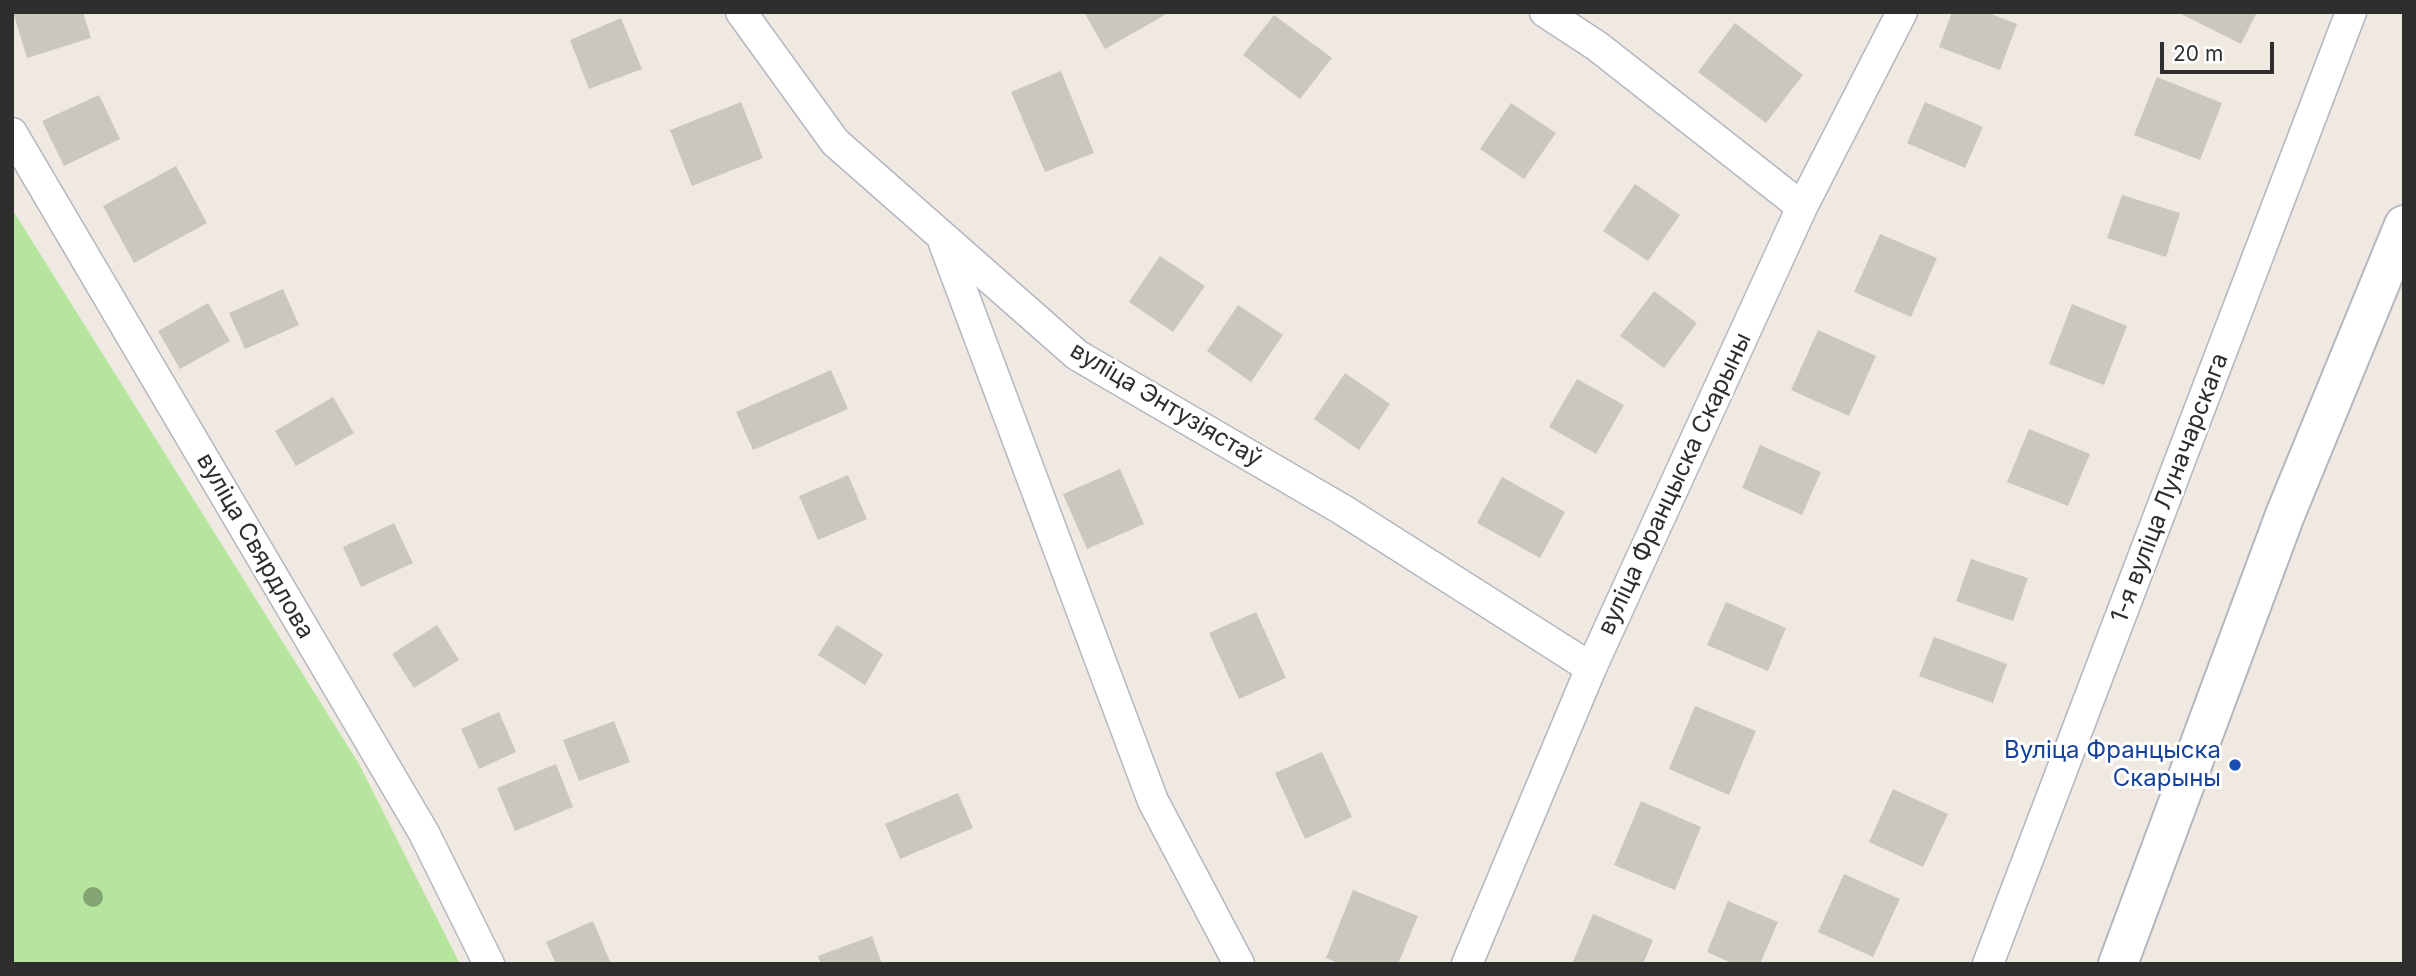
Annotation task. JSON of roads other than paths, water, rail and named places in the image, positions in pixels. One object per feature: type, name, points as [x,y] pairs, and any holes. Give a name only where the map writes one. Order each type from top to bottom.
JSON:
[{"type":"street","name":"вуліца Энтузіястаў","points":[[741,12],[835,142],[1077,355],[1343,510],[1591,668]]},
{"type":"street","points":[[1545,12],[1597,46],[1802,207]]},
{"type":"street","name":"вуліца Францыска Скарыны","points":[[1468,964],[1591,668],[1802,207],[1902,12]]},
{"type":"street","name":"1-я вуліца Луначарскага","points":[[1988,964],[2351,12]]},
{"type":"street","name":"вуліца Свярдлова","points":[[12,133],[424,832],[489,964]]},
{"type":"street","points":[[2118,964],[2285,515],[2404,225]]},
{"type":"street","points":[[942,238],[1153,802],[1239,964]]},
{"type":"place","name":"Вуліца Францыска Скарыны","points":[[2235,765]]}]
